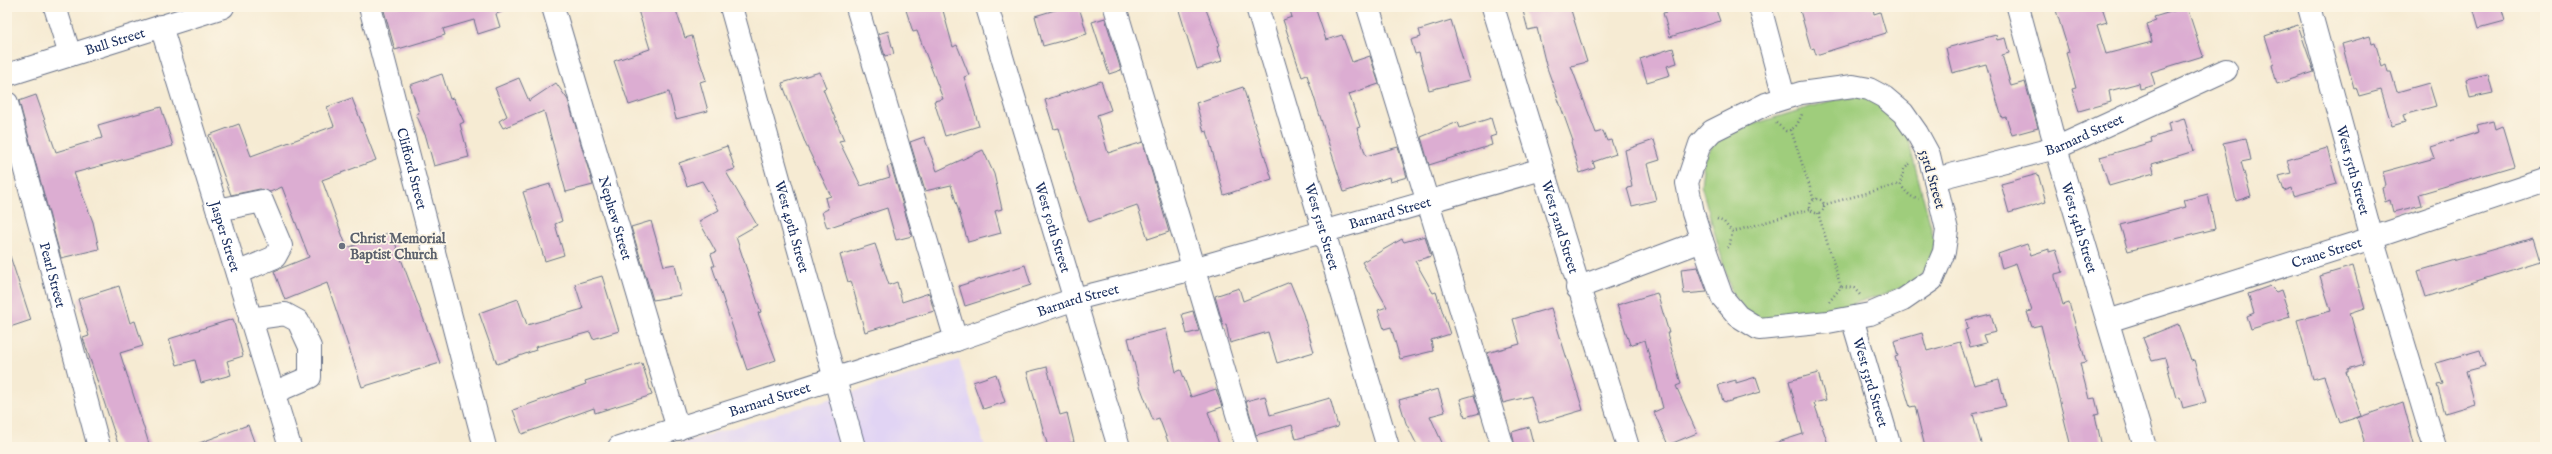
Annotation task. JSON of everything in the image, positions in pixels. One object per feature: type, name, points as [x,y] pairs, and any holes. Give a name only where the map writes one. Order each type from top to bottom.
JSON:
[{"type":"street","points":[[55,7],[70,55]]},
{"type":"street","name":"Clifford Street","points":[[370,7],[485,447]]},
{"type":"street","name":"Nephew Street","points":[[553,7],[678,429]]},
{"type":"street","name":"West 49th Street","points":[[731,7],[854,447]]},
{"type":"street","points":[[857,7],[956,340]]},
{"type":"street","name":"West 50th Street","points":[[986,7],[1119,447]]},
{"type":"street","points":[[1115,7],[1247,447]]},
{"type":"street","name":"West 51st Street","points":[[1257,7],[1388,447]]},
{"type":"street","points":[[1368,7],[1429,201],[1503,447]]},
{"type":"street","name":"West 52nd Street","points":[[1494,7],[1578,288],[1628,447]]},
{"type":"street","points":[[1760,7],[1784,97]]},
{"type":"street","name":"West 54th Street","points":[[2018,7],[2056,148],[2145,447]]},
{"type":"street","name":"West 55th Street","points":[[2309,7],[2372,238],[2435,447]]},
{"type":"street","name":"Bull Street","points":[[7,75],[70,55],[173,18],[216,8]]},
{"type":"street","name":"Jasper Street","points":[[173,18],[218,210],[290,447]]},
{"type":"street","name":"Barnard Street","points":[[1935,179],[2056,148],[2226,70]]},
{"type":"street","name":"53rd Street","points":[[1853,86],[1869,89],[1879,94],[1903,113],[1918,133],[1929,155],[1935,179],[1947,230],[1944,252],[1932,280],[1903,300],[1870,314],[1852,318],[1759,329],[1738,316],[1722,298],[1693,213],[1687,183],[1700,144],[1712,131],[1748,112],[1784,97],[1853,86]]},
{"type":"street","name":"Pearl Street","points":[[7,103],[99,447]]},
{"type":"street","name":"Barnard Street","points":[[619,447],[956,340],[1075,299],[1193,269],[1542,169]]},
{"type":"street","name":"Crane Street","points":[[2108,321],[2372,238],[2545,180]]},
{"type":"street","points":[[218,210],[262,201],[281,246],[275,257],[237,274]]},
{"type":"street","points":[[1578,288],[1702,241]]},
{"type":"street","points":[[250,319],[285,314],[298,321],[310,347],[310,377],[273,393]]},
{"type":"street","name":"West 53rd Street","points":[[1852,318],[1890,447]]},
{"type":"path","points":[[1790,130],[1814,200]]},
{"type":"path","points":[[1823,205],[1900,184]]},
{"type":"path","points":[[1814,200],[1821,201],[1823,205],[1822,211],[1818,213]]},
{"type":"path","points":[[1810,209],[1811,203],[1814,200]]},
{"type":"path","points":[[1732,232],[1810,209],[1818,213],[1841,287]]},
{"type":"shaded area","points":[[959,360],[985,447],[668,447]]},
{"type":"green space","points":[[1866,94],[1888,108],[1907,135],[1934,239],[1931,263],[1917,279],[1896,290],[1824,313],[1761,320],[1745,310],[1732,294],[1701,185],[1704,160],[1713,144],[1747,126],[1833,100]]},
{"type":"building","points":[[383,7],[503,7],[504,11],[496,14],[500,27],[478,34],[474,20],[443,29],[445,35],[395,50]]},
{"type":"building","points":[[637,7],[675,7],[685,38],[692,36],[706,80],[700,82],[708,111],[676,119],[669,92],[629,105],[614,61],[650,49]]},
{"type":"building","points":[[905,7],[942,7],[953,47],[957,45],[969,75],[964,77],[979,126],[945,136],[934,101],[943,99],[917,31],[913,32]]},
{"type":"building","points":[[1065,7],[1079,7],[1087,34],[1043,46],[1035,16]]},
{"type":"building","points":[[1178,7],[1205,7],[1220,45],[1217,46],[1222,61],[1197,69]]},
{"type":"building","points":[[1289,7],[1315,7],[1326,40],[1342,35],[1352,62],[1370,56],[1379,84],[1349,94],[1360,127],[1357,128],[1366,156],[1398,147],[1407,177],[1390,182],[1389,177],[1344,192],[1307,75],[1302,77],[1283,20],[1292,17]]},
{"type":"building","points":[[1522,7],[1570,7],[1587,62],[1571,66],[1596,133],[1603,131],[1607,141],[1611,140],[1616,154],[1593,162],[1595,168],[1580,173],[1571,142],[1573,141],[1546,65],[1537,28],[1528,30]]},
{"type":"building","points":[[1665,7],[1715,7],[1720,21],[1670,37],[1663,13],[1667,12]]},
{"type":"building","points":[[1799,7],[1873,7],[1874,14],[1880,12],[1886,33],[1816,55],[1814,48],[1811,49]]},
{"type":"building","points":[[2055,7],[2102,7],[2107,22],[2097,25],[2106,54],[2152,42],[2147,24],[2156,21],[2154,17],[2187,7],[2203,56],[2151,72],[2155,85],[2140,89],[2139,83],[2109,91],[2111,102],[2079,111],[2072,89],[2076,88],[2066,53],[2069,52]]},
{"type":"building","points":[[2473,7],[2501,7],[2505,21],[2479,28]]},
{"type":"building","points":[[1105,18],[1121,70],[1109,74],[1092,22]]},
{"type":"building","points":[[1451,20],[1469,80],[1429,90],[1419,53],[1415,54],[1411,40],[1421,37],[1419,30]]},
{"type":"building","points":[[2298,25],[2314,72],[2277,84],[2272,65],[2274,64],[2265,36]]},
{"type":"building","points":[[888,31],[894,54],[885,56],[878,34]]},
{"type":"building","points":[[1996,35],[1997,40],[2005,38],[2009,53],[2002,55],[2011,86],[2025,82],[2038,128],[2012,135],[2006,117],[2002,118],[1986,64],[1952,73],[1946,48]]},
{"type":"building","points":[[2370,36],[2372,43],[2375,42],[2382,66],[2386,64],[2388,72],[2391,72],[2397,92],[2429,83],[2436,106],[2403,115],[2405,122],[2392,126],[2381,90],[2359,96],[2356,87],[2354,88],[2342,44]]},
{"type":"building","points":[[1673,48],[1677,63],[1667,66],[1670,75],[1647,82],[1640,59]]},
{"type":"building","points":[[820,72],[826,88],[823,89],[844,140],[839,141],[861,186],[890,177],[887,167],[891,165],[912,236],[896,240],[887,208],[827,228],[822,212],[828,209],[825,198],[831,196],[806,145],[782,83]]},
{"type":"building","points":[[442,74],[450,99],[453,98],[464,122],[460,124],[469,157],[434,166],[426,137],[416,114],[419,113],[410,85]]},
{"type":"building","points":[[2488,74],[2493,93],[2470,98],[2466,79]]},
{"type":"building","points":[[519,78],[529,101],[556,83],[568,100],[593,185],[566,192],[544,111],[503,128],[499,121],[507,116],[495,88]]},
{"type":"building","points":[[1101,81],[1111,110],[1097,115],[1108,153],[1143,142],[1169,232],[1148,239],[1137,205],[1089,222],[1074,181],[1059,128],[1054,129],[1045,100]]},
{"type":"building","points":[[1243,87],[1272,179],[1224,195],[1207,131],[1204,132],[1196,103]]},
{"type":"building","points":[[36,95],[56,152],[102,138],[98,125],[161,107],[173,146],[74,173],[93,222],[99,249],[61,258],[19,101]]},
{"type":"building","points":[[352,98],[376,160],[322,180],[347,248],[391,232],[440,363],[362,387],[327,283],[285,300],[274,271],[309,257],[282,187],[270,192],[260,189],[231,195],[209,135],[239,124],[251,156],[334,126],[327,107]]},
{"type":"building","points":[[1491,118],[1496,135],[1490,137],[1492,145],[1429,165],[1421,137],[1458,122],[1460,128]]},
{"type":"building","points":[[2184,118],[2194,151],[2152,164],[2154,173],[2109,186],[2100,157],[2152,142],[2151,138],[2170,132],[2168,123]]},
{"type":"building","points":[[2493,121],[2495,129],[2502,126],[2514,166],[2419,194],[2422,205],[2393,212],[2390,200],[2385,202],[2382,187],[2386,185],[2383,172],[2435,158],[2431,147],[2479,132],[2477,125]]},
{"type":"building","points":[[924,137],[937,171],[983,150],[994,174],[1002,209],[995,211],[1001,233],[968,242],[951,185],[925,191],[910,142]]},
{"type":"building","points":[[2246,138],[2251,160],[2241,162],[2251,196],[2236,201],[2223,143]]},
{"type":"building","points":[[1654,140],[1660,160],[1647,164],[1656,200],[1632,206],[1627,188],[1632,187],[1625,150]]},
{"type":"building","points":[[727,146],[735,169],[726,172],[757,225],[736,237],[761,312],[758,313],[776,360],[747,370],[712,266],[715,266],[711,254],[716,252],[699,221],[719,210],[702,181],[687,186],[679,163]]},
{"type":"building","points":[[2327,148],[2337,184],[2294,196],[2292,188],[2284,191],[2279,176],[2291,173],[2287,160]]},
{"type":"building","points":[[2038,174],[2046,202],[2009,213],[2001,184]]},
{"type":"building","points":[[550,184],[562,221],[555,224],[564,255],[545,261],[523,192]]},
{"type":"building","points":[[2208,194],[2215,229],[2128,251],[2120,225],[2186,207],[2184,200]]},
{"type":"building","points":[[651,221],[664,266],[675,264],[681,295],[653,300],[631,227]]},
{"type":"building","points":[[1425,236],[1431,256],[1415,261],[1433,293],[1436,292],[1450,334],[1431,340],[1433,351],[1400,359],[1391,327],[1384,329],[1378,310],[1387,307],[1362,262],[1402,239],[1404,242]]},
{"type":"building","points":[[2533,238],[2540,261],[2426,297],[2418,271]]},
{"type":"building","points":[[875,244],[889,285],[897,282],[902,302],[929,293],[934,311],[865,332],[851,281],[848,282],[840,255]]},
{"type":"building","points":[[2027,244],[2031,255],[2049,249],[2049,252],[2056,250],[2063,272],[2055,274],[2055,277],[2063,305],[2069,303],[2086,362],[2080,363],[2089,399],[2095,398],[2099,414],[2095,415],[2102,447],[2071,447],[2041,325],[2032,327],[2027,312],[2032,311],[2016,263],[2002,268],[1998,254]]},
{"type":"building","points":[[7,256],[10,256],[31,320],[7,328]]},
{"type":"building","points":[[1025,265],[1031,285],[965,306],[959,286]]},
{"type":"building","points":[[2353,266],[2365,308],[2350,313],[2364,364],[2348,369],[2348,372],[2346,372],[2361,416],[2340,423],[2324,376],[2313,379],[2297,320],[2331,311],[2320,276]]},
{"type":"building","points":[[1698,267],[1707,292],[1684,294],[1681,269]]},
{"type":"building","points":[[602,276],[619,331],[593,339],[590,332],[535,347],[536,350],[497,364],[479,313],[518,299],[527,325],[583,309],[575,284]]},
{"type":"building","points":[[1290,282],[1303,314],[1314,352],[1277,363],[1268,332],[1230,343],[1226,324],[1223,325],[1215,296],[1239,288],[1243,301]]},
{"type":"building","points":[[119,286],[130,323],[135,321],[143,346],[120,353],[150,447],[119,447],[83,338],[89,336],[78,299]]},
{"type":"building","points":[[2270,286],[2276,292],[2281,290],[2290,317],[2251,329],[2247,316],[2254,313],[2248,294]]},
{"type":"building","points":[[1657,293],[1669,333],[1667,333],[1681,384],[1676,386],[1697,433],[1668,445],[1654,412],[1663,408],[1645,340],[1630,345],[1617,305]]},
{"type":"building","points":[[1551,308],[1583,410],[1539,423],[1531,396],[1503,403],[1487,353],[1520,344],[1513,319]]},
{"type":"building","points":[[1193,311],[1199,331],[1187,334],[1182,314]]},
{"type":"building","points":[[1991,314],[1996,332],[1983,335],[1986,343],[1970,347],[1965,330],[1968,329],[1966,320]]},
{"type":"building","points":[[233,319],[243,356],[227,361],[231,375],[201,383],[195,360],[177,365],[169,339]]},
{"type":"building","points":[[2178,324],[2191,361],[2194,360],[2206,402],[2183,408],[2180,397],[2176,398],[2165,358],[2152,361],[2143,338]]},
{"type":"building","points":[[1166,329],[1176,372],[1181,370],[1191,397],[1216,389],[1222,407],[1208,412],[1220,447],[1170,447],[1159,418],[1153,420],[1140,386],[1128,338]]},
{"type":"building","points":[[1922,333],[1927,351],[1960,342],[1974,385],[1999,379],[2006,406],[1973,414],[1982,447],[1925,447],[1915,406],[1910,407],[1895,357],[1898,356],[1894,341]]},
{"type":"building","points":[[2480,350],[2485,366],[2466,371],[2475,404],[2445,413],[2437,385],[2443,384],[2436,363]]},
{"type":"building","points":[[642,363],[652,395],[595,413],[594,408],[522,434],[513,410],[586,384],[585,381]]},
{"type":"building","points":[[1047,367],[1060,415],[1067,413],[1074,442],[1055,447],[1048,447],[1027,372]]},
{"type":"building","points":[[1818,373],[1826,400],[1814,403],[1829,447],[1772,447],[1772,444],[1803,434],[1789,381]]},
{"type":"building","points":[[996,374],[1005,402],[983,409],[973,382]]},
{"type":"building","points":[[1756,377],[1761,392],[1727,402],[1723,401],[1718,385],[1736,380],[1736,383]]},
{"type":"building","points":[[1438,389],[1445,412],[1430,416],[1444,447],[1418,447],[1406,423],[1399,400]]},
{"type":"building","points":[[1474,395],[1480,413],[1465,417],[1460,399]]},
{"type":"building","points":[[1265,396],[1270,415],[1330,398],[1338,427],[1296,439],[1292,425],[1256,435],[1246,401]]},
{"type":"building","points":[[2403,402],[2415,447],[2366,447],[2357,418]]},
{"type":"building","points":[[248,425],[256,447],[194,447],[194,445]]},
{"type":"building","points":[[1529,427],[1534,447],[1515,447],[1512,432]]},
{"type":"place","name":"Christ Memorial Baptist Church","points":[[342,246]]}]
